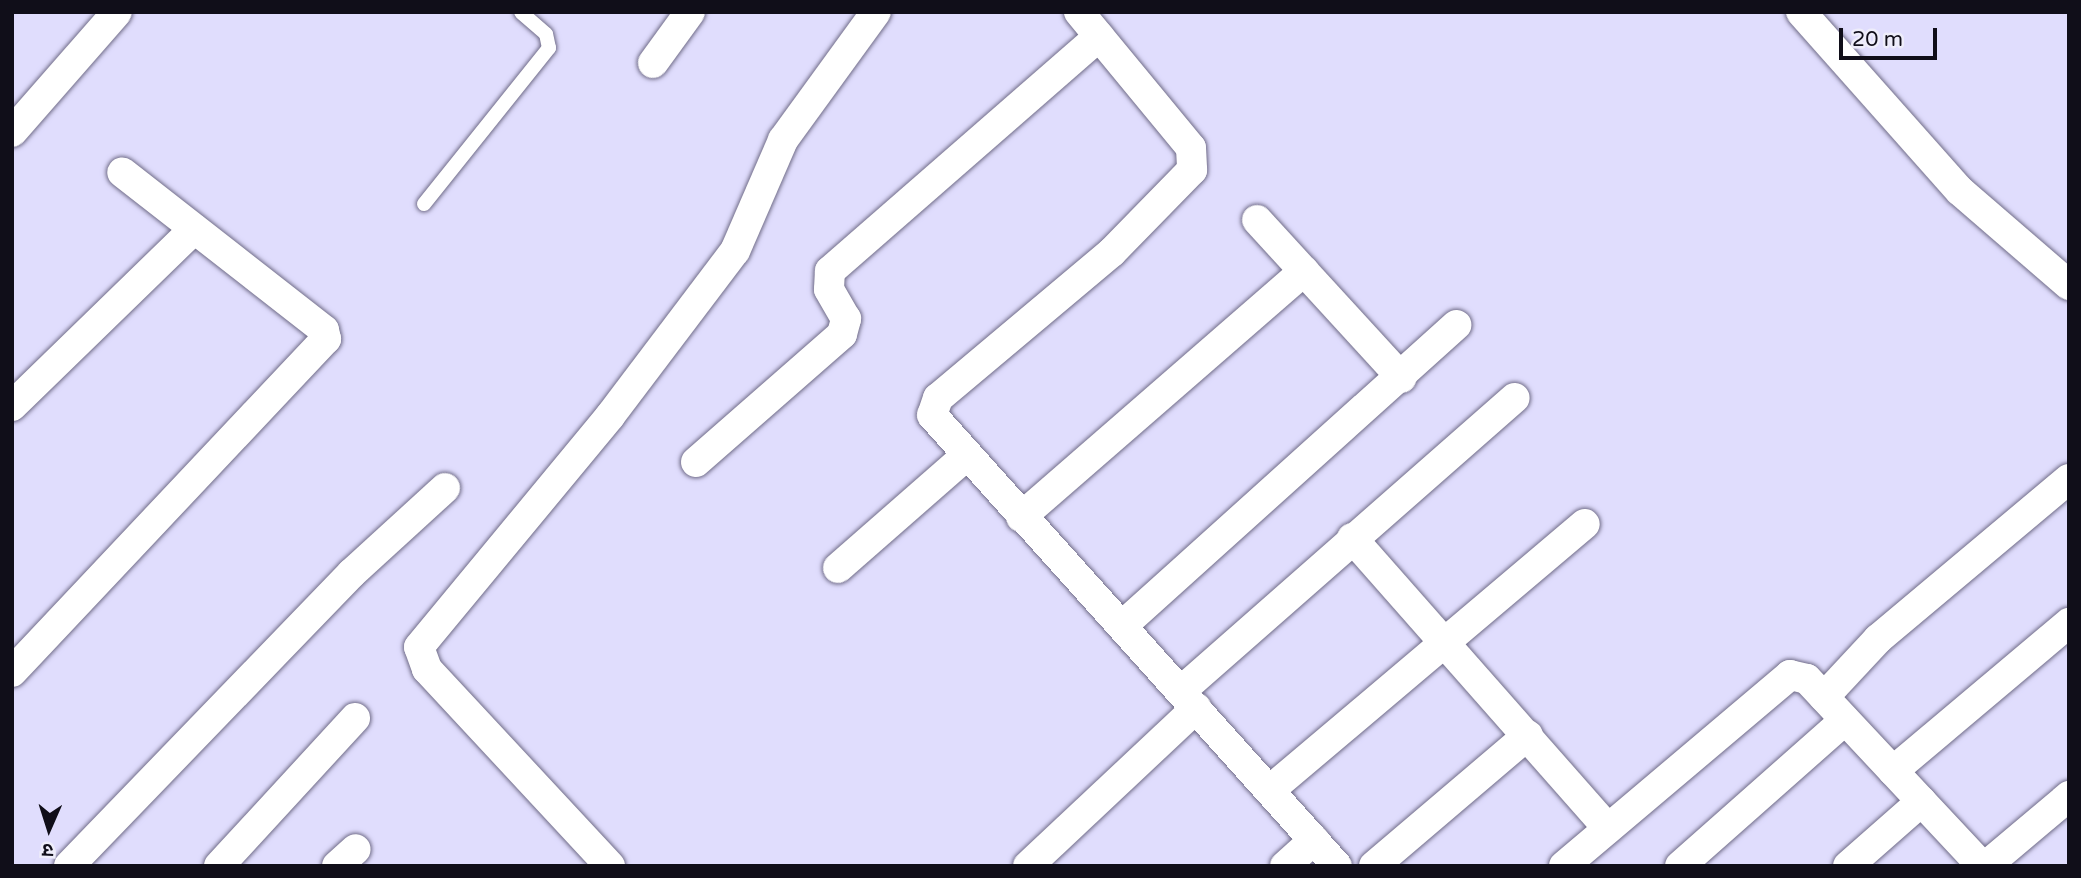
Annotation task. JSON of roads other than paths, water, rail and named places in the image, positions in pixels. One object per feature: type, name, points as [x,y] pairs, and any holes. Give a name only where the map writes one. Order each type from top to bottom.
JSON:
[{"type":"street","points":[[12,132],[117,12]]},
{"type":"street","points":[[653,63],[690,12]]},
{"type":"street","points":[[610,866],[427,670],[419,647],[610,416],[735,251],[783,140],[876,12]]},
{"type":"street","points":[[1079,12],[1191,148],[1192,170],[1112,252],[939,398],[936,423],[1337,866]]},
{"type":"street","points":[[1801,12],[1960,191],[2069,285]]},
{"type":"street","points":[[696,462],[842,334],[846,319],[829,289],[830,271],[1099,36]]},
{"type":"street","points":[[12,672],[326,338],[324,330],[122,172]]},
{"type":"street","points":[[1257,220],[1402,378]]},
{"type":"street","points":[[12,406],[194,229]]},
{"type":"street","points":[[1021,517],[1304,271]]},
{"type":"street","points":[[1122,626],[1402,378],[1456,325]]},
{"type":"street","points":[[1028,866],[1189,700],[1352,538],[1514,398]]},
{"type":"street","points":[[838,568],[966,456]]},
{"type":"street","points":[[1824,697],[1878,639],[2069,479]]},
{"type":"street","points":[[69,866],[352,573],[445,488]]},
{"type":"street","points":[[1270,790],[1585,524]]},
{"type":"street","points":[[1352,538],[1446,641],[1608,828]]},
{"type":"street","points":[[1893,771],[2069,623]]},
{"type":"street","points":[[1564,866],[1784,676],[1799,675],[1824,697],[1984,866],[2069,796]]},
{"type":"street","points":[[219,866],[355,718]]},
{"type":"street","points":[[1680,866],[1845,720]]},
{"type":"street","points":[[1374,866],[1528,735]]},
{"type":"street","points":[[1848,866],[1922,801]]},
{"type":"street","points":[[1285,866],[1314,841]]},
{"type":"lane","points":[[424,204],[549,48],[546,34],[521,12]]}]
